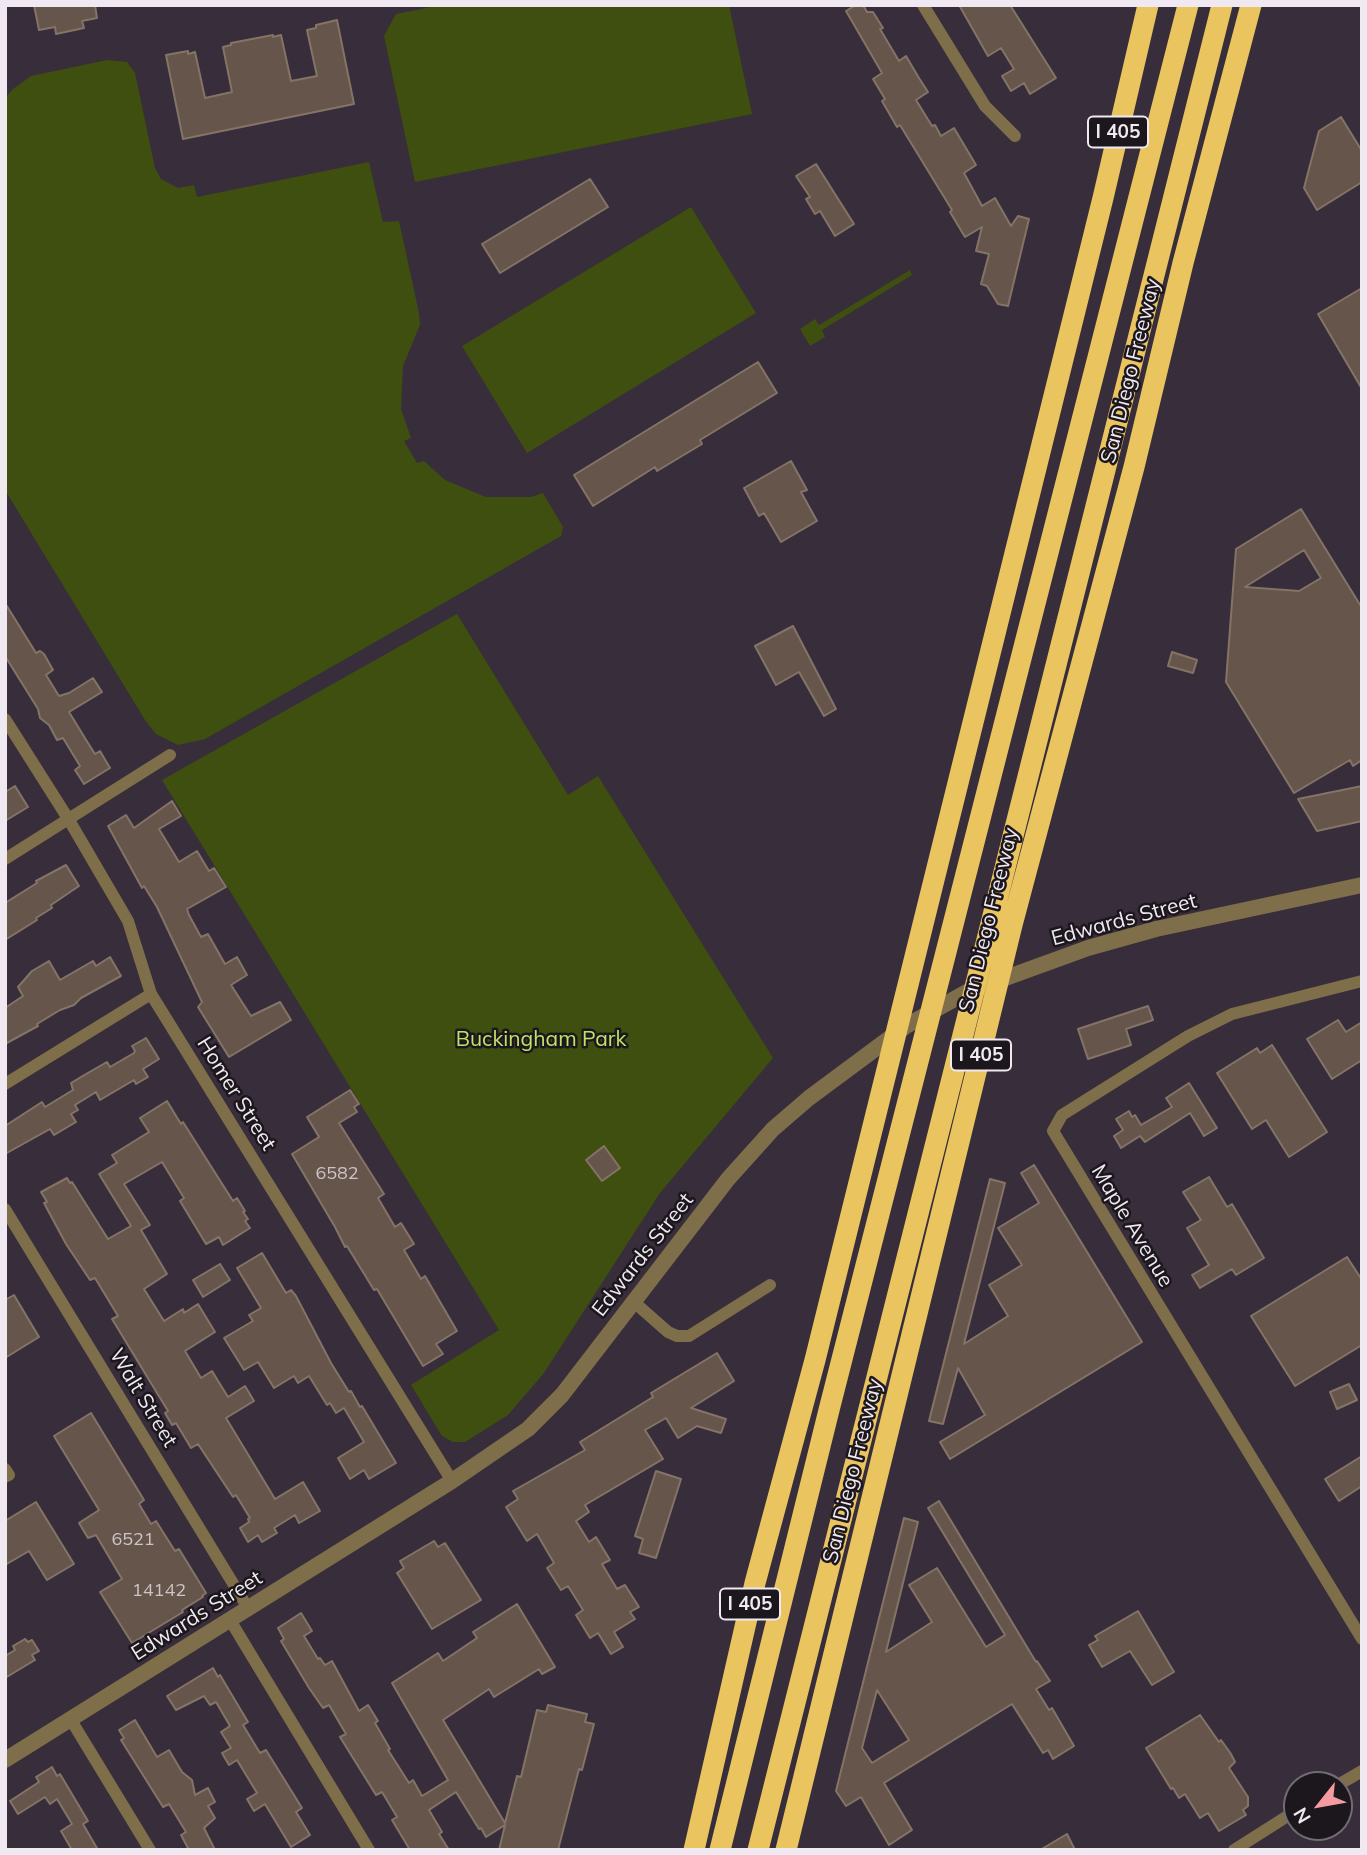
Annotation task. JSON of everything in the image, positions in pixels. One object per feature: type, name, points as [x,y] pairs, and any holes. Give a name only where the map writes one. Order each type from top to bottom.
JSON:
[{"type":"highway","name":"I 405","points":[[694,1850],[755,1583],[815,1360],[1103,198],[1148,5]]},
{"type":"highway","points":[[720,1850],[830,1406],[1188,5]]},
{"type":"highway","points":[[758,1850],[1222,5]]},
{"type":"highway","name":"San Diego Freeway","points":[[786,1850],[1012,925],[1134,467],[1183,262],[1250,9]]},
{"type":"street","points":[[923,5],[985,106],[1015,136]]},
{"type":"street","name":"Homer Street","points":[[5,719],[69,820],[128,921],[151,994],[452,1481]]},
{"type":"street","points":[[5,859],[170,755]]},
{"type":"street","name":"Edwards Street","points":[[5,1760],[452,1481],[528,1429],[546,1413],[728,1179],[774,1129],[809,1098],[906,1026],[967,992],[1088,948],[1156,929],[1362,885]]},
{"type":"street","name":"Maple Avenue","points":[[1362,981],[1231,1014],[1188,1037],[1062,1115],[1053,1131],[1362,1639]]},
{"type":"street","points":[[5,1084],[151,994]]},
{"type":"street","name":"Walt Street","points":[[5,1209],[248,1608]]},
{"type":"street","points":[[634,1302],[668,1332],[677,1336],[689,1336],[770,1285]]},
{"type":"street","points":[[230,1620],[369,1850]]},
{"type":"street","points":[[71,1720],[150,1850]]},
{"type":"street","points":[[1234,1850],[1283,1819]]},
{"type":"green space","points":[[441,5],[729,5],[752,114],[415,182],[384,36],[396,14]]},
{"type":"green space","points":[[107,60],[127,62],[135,73],[155,168],[161,179],[178,188],[194,185],[197,197],[369,162],[383,222],[399,221],[419,313],[420,325],[403,366],[401,409],[411,438],[404,441],[417,463],[424,461],[445,480],[486,497],[531,497],[543,493],[563,527],[561,536],[205,739],[178,745],[156,734],[145,720],[5,490],[5,98],[31,76]]},
{"type":"green space","points":[[691,207],[756,313],[527,453],[462,346]]},
{"type":"green space","points":[[910,270],[912,275],[822,330],[825,337],[810,346],[800,329],[815,319],[819,325]]},
{"type":"green space","name":"Buckingham Park","points":[[457,614],[568,795],[598,776],[773,1058],[660,1193],[544,1373],[508,1415],[465,1442],[453,1442],[442,1436],[411,1385],[499,1330],[162,780]]},
{"type":"building","points":[[34,5],[95,5],[97,18],[82,21],[84,28],[56,34],[55,27],[39,30]]},
{"type":"building","points":[[856,5],[863,5],[867,12],[873,12],[899,61],[906,56],[928,92],[916,100],[932,126],[935,125],[941,136],[954,128],[976,165],[964,173],[982,206],[995,198],[1011,226],[1018,216],[1029,219],[1008,306],[998,304],[987,286],[981,284],[989,254],[976,251],[982,227],[965,237],[950,212],[952,210],[900,125],[897,127],[882,101],[885,99],[873,79],[882,73],[846,11]]},
{"type":"building","points":[[959,5],[1010,5],[1056,78],[1030,94],[1024,83],[1011,91],[1002,76],[1014,69],[1001,48],[988,56]]},
{"type":"building","points":[[337,20],[354,104],[183,139],[166,55],[195,52],[205,98],[232,92],[223,47],[231,43],[281,35],[291,81],[317,76],[307,30]]},
{"type":"building","points":[[1341,117],[1362,151],[1362,182],[1317,210],[1304,188],[1319,131]]},
{"type":"building","points":[[816,164],[854,224],[835,236],[820,211],[815,214],[806,199],[810,197],[796,176]]},
{"type":"building","points":[[590,179],[608,207],[500,273],[482,244]]},
{"type":"building","points":[[1362,288],[1362,389],[1318,314]]},
{"type":"building","points":[[758,362],[777,393],[700,440],[702,444],[657,471],[655,467],[593,506],[574,475]]},
{"type":"building","points":[[791,461],[807,490],[801,492],[817,521],[781,542],[764,513],[759,516],[744,488]]},
{"type":"building","points":[[1301,509],[1362,608],[1362,760],[1353,766],[1350,760],[1294,793],[1226,682],[1236,549]],"holes":[[[1304,550],[1321,578],[1299,591],[1245,587]]]},
{"type":"building","points":[[5,603],[36,653],[40,651],[44,654],[53,670],[46,675],[59,696],[93,678],[102,692],[69,712],[95,754],[100,751],[110,768],[84,784],[75,770],[80,766],[63,738],[57,740],[49,725],[40,718],[38,709],[5,656]]},
{"type":"building","points":[[793,626],[836,709],[824,716],[799,672],[776,685],[755,646]]},
{"type":"building","points":[[1172,652],[1197,660],[1193,673],[1168,666]]},
{"type":"building","points":[[15,786],[28,807],[5,821],[5,792]]},
{"type":"building","points":[[1362,786],[1362,821],[1317,831],[1298,799]]},
{"type":"building","points":[[172,801],[181,816],[159,829],[179,862],[197,851],[209,871],[214,868],[226,887],[187,909],[189,915],[201,937],[208,934],[225,964],[237,957],[247,975],[231,985],[251,1016],[280,1002],[291,1020],[229,1057],[198,1007],[202,1002],[157,907],[144,886],[142,888],[108,826],[126,815],[134,828]]},
{"type":"building","points":[[66,865],[79,886],[51,905],[52,908],[36,918],[37,920],[5,940],[5,903],[37,883],[36,881]]},
{"type":"building","points":[[110,957],[121,976],[5,1044],[5,1008],[23,996],[18,987],[32,971],[49,961],[60,980],[93,961],[96,966]]},
{"type":"building","points":[[1148,1006],[1153,1020],[1126,1029],[1131,1045],[1088,1059],[1078,1029]]},
{"type":"building","points":[[1338,1020],[1346,1032],[1362,1022],[1362,1060],[1332,1079],[1307,1039]]},
{"type":"building","points":[[146,1038],[159,1059],[143,1069],[148,1077],[136,1084],[134,1080],[100,1100],[96,1092],[75,1105],[78,1110],[71,1114],[76,1122],[54,1135],[50,1129],[5,1154],[5,1126],[42,1102],[45,1107],[73,1090],[71,1083],[107,1062],[110,1067],[134,1053],[132,1046]]},
{"type":"building","points":[[1272,1045],[1327,1132],[1289,1157],[1266,1120],[1252,1129],[1217,1073],[1257,1048],[1260,1053]]},
{"type":"building","points":[[1189,1083],[1217,1128],[1204,1136],[1190,1113],[1145,1142],[1140,1136],[1121,1148],[1114,1136],[1123,1130],[1116,1119],[1129,1111],[1141,1125],[1172,1107],[1166,1098]]},
{"type":"building","points":[[350,1090],[359,1104],[354,1107],[357,1112],[339,1123],[384,1194],[378,1198],[395,1227],[401,1223],[414,1244],[404,1250],[421,1279],[425,1276],[457,1331],[436,1344],[443,1354],[423,1366],[377,1289],[374,1290],[347,1246],[345,1247],[292,1154],[319,1137],[307,1117]]},
{"type":"building","points":[[167,1101],[233,1201],[237,1198],[245,1211],[243,1212],[248,1219],[245,1221],[250,1228],[223,1245],[219,1237],[206,1244],[180,1201],[184,1198],[162,1162],[124,1184],[150,1225],[141,1230],[167,1274],[144,1289],[164,1321],[183,1309],[184,1313],[198,1304],[215,1332],[185,1351],[201,1378],[212,1371],[228,1397],[245,1386],[254,1401],[226,1418],[275,1499],[303,1482],[320,1511],[299,1523],[295,1515],[274,1528],[277,1533],[262,1542],[258,1535],[248,1542],[240,1528],[249,1522],[250,1518],[236,1495],[233,1497],[198,1444],[191,1448],[176,1423],[172,1425],[165,1413],[168,1411],[112,1319],[118,1316],[95,1278],[90,1280],[66,1244],[41,1192],[67,1178],[108,1239],[131,1226],[99,1174],[117,1163],[112,1155],[149,1132],[140,1118]]},
{"type":"building","points":[[604,1146],[620,1168],[602,1181],[586,1160]]},
{"type":"building","points":[[1034,1165],[1142,1342],[950,1459],[940,1442],[985,1415],[958,1368],[943,1424],[929,1421],[990,1179],[1005,1183],[964,1344],[1008,1316],[989,1285],[1022,1265],[998,1228],[1039,1203],[1021,1173]]},
{"type":"building","points":[[1209,1177],[1227,1207],[1232,1204],[1264,1258],[1236,1275],[1232,1269],[1200,1288],[1192,1275],[1209,1265],[1187,1228],[1201,1220],[1183,1192]]},
{"type":"building","points":[[262,1253],[286,1293],[291,1290],[296,1296],[331,1363],[349,1392],[351,1391],[360,1407],[362,1406],[396,1463],[369,1479],[364,1470],[350,1479],[338,1458],[364,1442],[344,1408],[336,1413],[330,1403],[327,1405],[309,1376],[298,1383],[294,1376],[274,1388],[258,1362],[244,1370],[224,1338],[253,1321],[249,1315],[261,1308],[237,1268]]},
{"type":"building","points":[[1347,1257],[1362,1280],[1362,1345],[1295,1386],[1251,1316]]},
{"type":"building","points":[[220,1264],[230,1280],[203,1297],[193,1280]]},
{"type":"building","points":[[14,1295],[39,1337],[5,1358],[5,1300]]},
{"type":"building","points":[[717,1353],[734,1381],[691,1408],[726,1419],[721,1433],[697,1426],[678,1438],[666,1418],[645,1430],[663,1459],[585,1505],[589,1512],[576,1521],[589,1542],[596,1537],[610,1560],[602,1564],[617,1589],[625,1585],[639,1607],[630,1612],[635,1619],[614,1632],[623,1647],[611,1654],[598,1633],[590,1638],[576,1615],[583,1610],[568,1586],[561,1590],[547,1568],[554,1563],[537,1534],[527,1541],[506,1507],[518,1499],[513,1491],[585,1450],[580,1442],[653,1397],[651,1393]]},
{"type":"building","points":[[1349,1384],[1357,1400],[1337,1409],[1330,1392]]},
{"type":"building","points":[[91,1413],[144,1500],[139,1504],[151,1524],[156,1521],[175,1551],[179,1549],[206,1593],[182,1610],[183,1612],[132,1643],[100,1592],[122,1579],[96,1535],[88,1538],[79,1523],[99,1510],[54,1436]]},
{"type":"building","points":[[1362,1456],[1362,1486],[1339,1501],[1325,1479]]},
{"type":"building","points":[[656,1471],[681,1479],[656,1558],[639,1553],[643,1539],[635,1536]]},
{"type":"building","points":[[939,1501],[1050,1681],[1036,1689],[1049,1710],[1052,1708],[1074,1746],[1053,1759],[1048,1750],[1043,1753],[1012,1704],[884,1783],[912,1830],[889,1845],[861,1797],[846,1806],[836,1791],[904,1518],[918,1522],[886,1652],[932,1622],[909,1585],[937,1568],[986,1647],[1005,1635],[928,1508]],"holes":[[[877,1690],[909,1740],[872,1763],[862,1748]]]},
{"type":"building","points":[[36,1502],[74,1564],[47,1580],[29,1551],[5,1565],[5,1521]]},
{"type":"building","points":[[434,1541],[438,1547],[445,1543],[481,1600],[432,1629],[397,1573],[404,1568],[400,1561]]},
{"type":"building","points":[[517,1604],[555,1667],[542,1674],[539,1669],[494,1697],[489,1689],[443,1720],[505,1823],[517,1776],[521,1777],[537,1710],[546,1712],[548,1705],[587,1714],[585,1722],[594,1724],[558,1850],[499,1850],[505,1825],[486,1837],[456,1792],[429,1810],[449,1850],[410,1850],[392,1820],[397,1817],[382,1792],[376,1795],[340,1737],[346,1734],[329,1705],[323,1708],[309,1688],[281,1641],[284,1639],[278,1628],[301,1613],[312,1631],[304,1636],[318,1659],[325,1665],[332,1661],[359,1711],[368,1705],[378,1721],[375,1723],[390,1749],[388,1750],[409,1783],[413,1780],[422,1796],[448,1780],[392,1683],[438,1653],[443,1661],[477,1638],[473,1632]]},
{"type":"building","points":[[1138,1611],[1174,1672],[1152,1685],[1130,1651],[1102,1667],[1089,1645],[1098,1640],[1095,1636]]},
{"type":"building","points":[[25,1639],[28,1642],[32,1640],[39,1651],[32,1655],[35,1660],[5,1678],[5,1656],[15,1650],[13,1646]]},
{"type":"building","points":[[213,1668],[248,1722],[243,1725],[260,1753],[266,1750],[302,1808],[296,1812],[310,1835],[291,1847],[265,1804],[254,1811],[247,1799],[257,1793],[237,1760],[229,1765],[222,1753],[231,1748],[221,1732],[230,1726],[216,1702],[210,1705],[204,1696],[176,1710],[167,1696]]},
{"type":"building","points":[[1200,1715],[1231,1754],[1235,1762],[1229,1768],[1248,1797],[1248,1806],[1243,1810],[1246,1815],[1219,1831],[1208,1813],[1200,1818],[1185,1794],[1179,1798],[1173,1788],[1171,1789],[1146,1748]]},
{"type":"building","points":[[135,1720],[157,1757],[169,1750],[182,1772],[192,1780],[195,1795],[208,1788],[215,1802],[208,1806],[215,1818],[204,1828],[215,1850],[189,1850],[181,1835],[186,1832],[169,1804],[163,1807],[121,1740],[124,1738],[119,1730]]},
{"type":"building","points":[[52,1767],[57,1776],[60,1774],[88,1821],[83,1824],[98,1850],[72,1850],[61,1831],[72,1824],[57,1799],[50,1804],[45,1797],[18,1814],[10,1801],[39,1782],[36,1777]]},
{"type":"building","points":[[1067,1834],[1075,1850],[1040,1850]]}]
